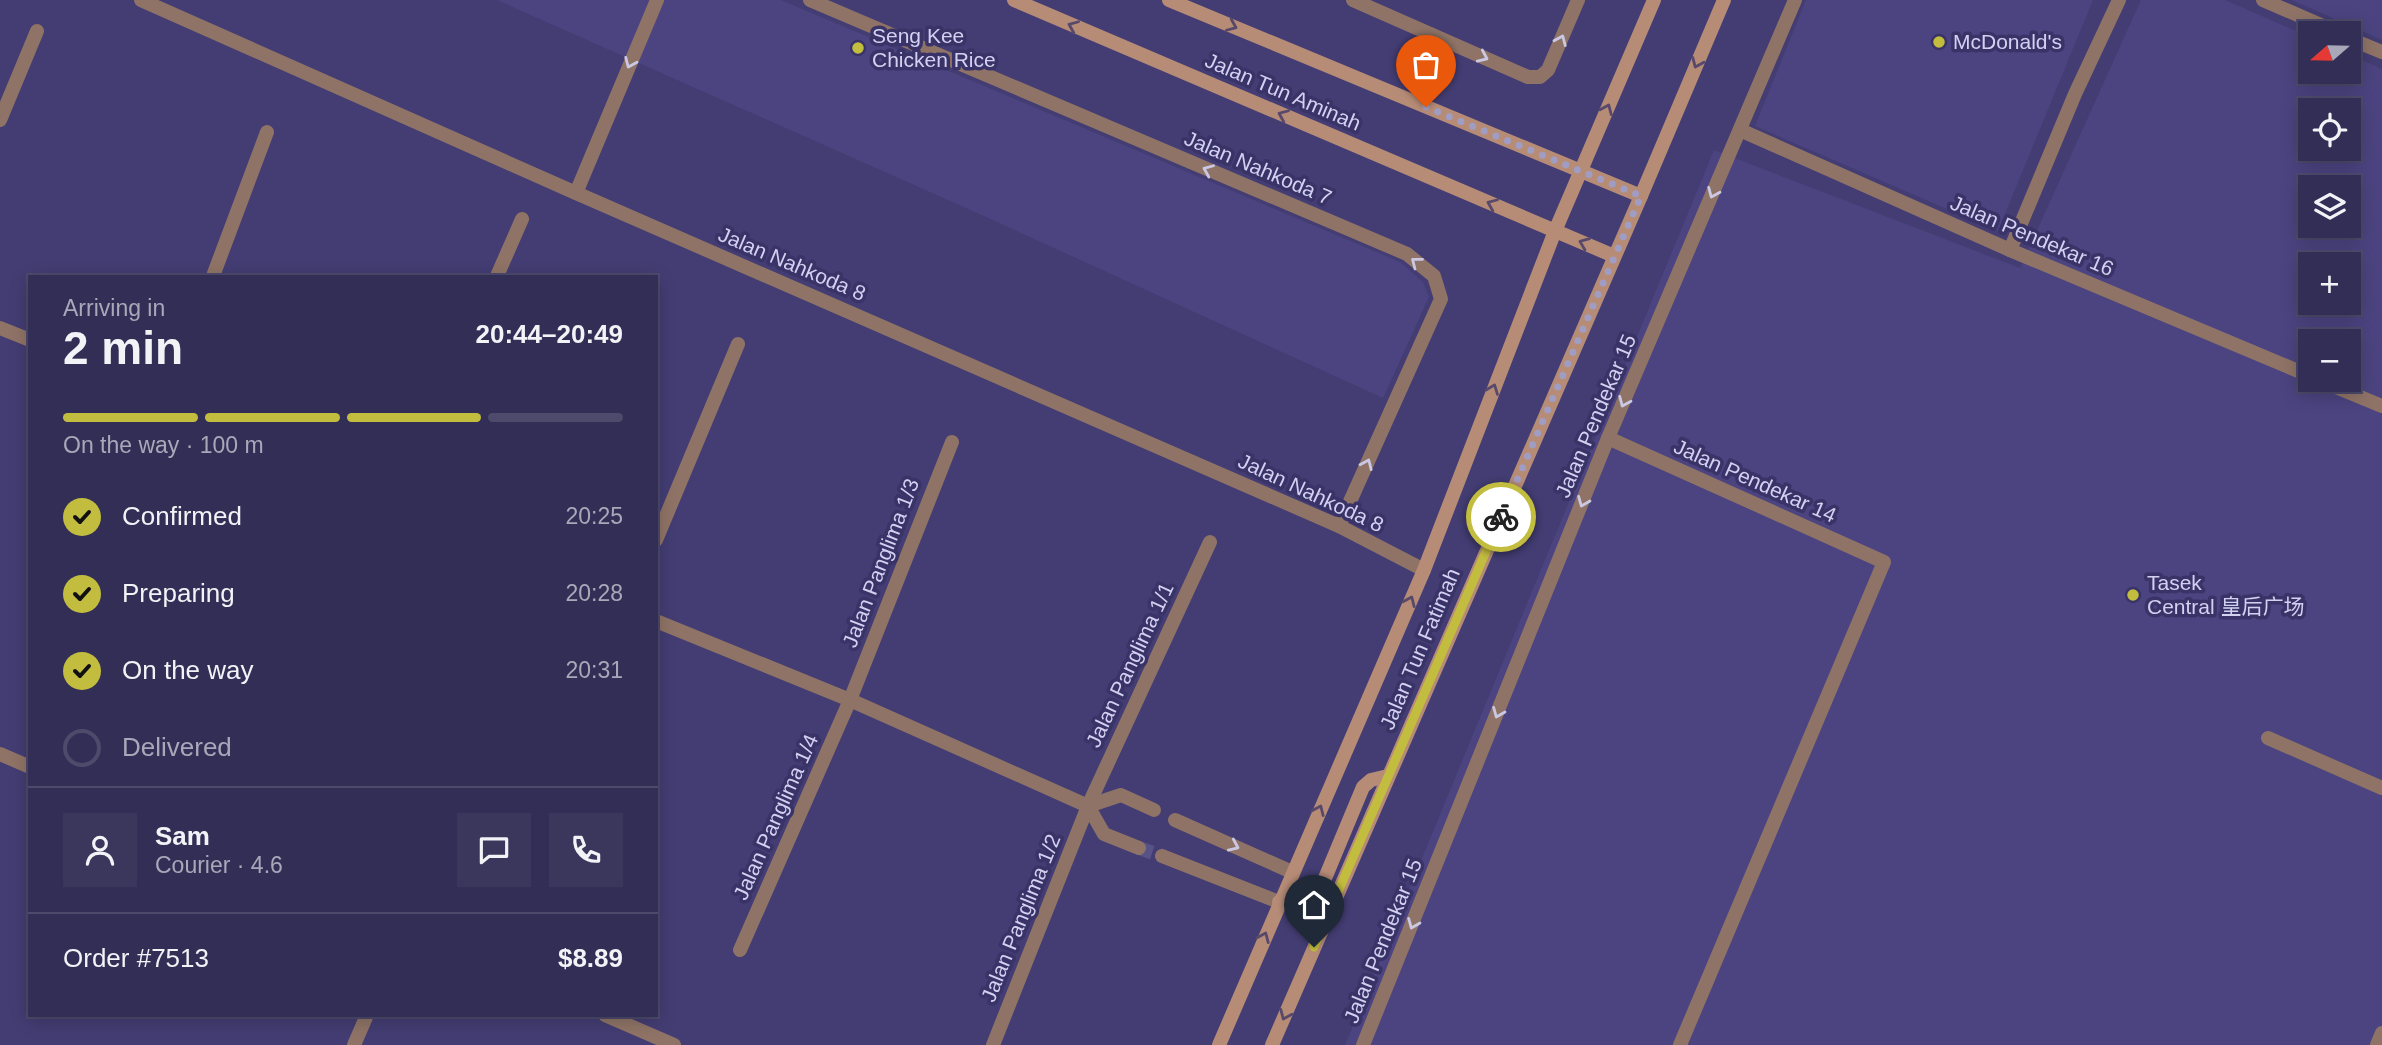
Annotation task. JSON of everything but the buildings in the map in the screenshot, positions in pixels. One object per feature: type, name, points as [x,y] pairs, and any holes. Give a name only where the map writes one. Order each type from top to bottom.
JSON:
[{"type":"main road","name":"Jalan Tun Aminah","points":[[1014,0],[1614,256]]},
{"type":"main road","name":"Jalan Tun Aminah","points":[[1168,0],[1641,196]]},
{"type":"main road","name":"Jalan Tun Fatimah","points":[[1219,1045],[1424,570],[1555,231],[1654,0]]},
{"type":"main road","name":"Jalan Tun Fatimah","points":[[1272,1045],[1724,0]]},
{"type":"main road","points":[[1279,902],[1297,907],[1307,904],[1318,895],[1363,787],[1371,780],[1388,776]]},
{"type":"street","name":"Jalan Nahkoda 8","points":[[142,0],[1339,526],[1424,570]]},
{"type":"street","points":[[576,193],[657,0]]},
{"type":"street","name":"Jalan Nahkoda 7","points":[[810,0],[1407,254],[1434,276],[1441,299],[1339,526]]},
{"type":"street","points":[[1353,0],[1528,77],[1540,77],[1548,69],[1578,0]]},
{"type":"street","name":"Jalan Pendekar 15","points":[[1363,1045],[1608,438],[1795,0]]},
{"type":"street","points":[[2010,250],[2119,0]]},
{"type":"street","points":[[2263,0],[2311,21]]},
{"type":"street","points":[[0,120],[37,30]]},
{"type":"street","points":[[2361,43],[2382,52]]},
{"type":"street","name":"Jalan Pendekar 16","points":[[1740,130],[2010,250],[2298,371]]},
{"type":"street","points":[[213,275],[267,132]]},
{"type":"street","points":[[497,275],[522,219]]},
{"type":"street","points":[[0,328],[28,339]]},
{"type":"street","points":[[658,535],[738,344]]},
{"type":"street","points":[[2348,392],[2382,406]]},
{"type":"street","name":"Jalan Pendekar 14","points":[[1608,438],[1884,562],[1680,1045]]},
{"type":"street","name":"Jalan Panglima 1/3","points":[[850,700],[952,442]]},
{"type":"street","name":"Jalan Panglima 1/1","points":[[1088,806],[1210,542]]},
{"type":"street","points":[[658,622],[850,700],[1088,806],[1104,834],[1139,848]]},
{"type":"street","name":"Jalan Panglima 1/4","points":[[740,950],[850,700]]},
{"type":"street","points":[[2268,738],[2382,788]]},
{"type":"street","points":[[0,754],[28,766]]},
{"type":"street","points":[[1088,806],[1121,795],[1154,810]]},
{"type":"street","name":"Jalan Panglima 1/2","points":[[993,1045],[1088,806]]},
{"type":"street","points":[[1175,820],[1292,872]]},
{"type":"street","points":[[1162,856],[1279,902]]},
{"type":"street","points":[[354,1045],[367,1017]]},
{"type":"street","points":[[610,1017],[674,1045]]},
{"type":"street","points":[[2377,1045],[2382,1033]]},
{"type":"shaded area","points":[[497,0],[781,0],[1400,262],[1423,282],[1429,297],[1383,398],[975,212]]},
{"type":"shaded area","points":[[1806,0],[2093,0],[1998,231],[1755,126]]},
{"type":"shaded area","points":[[2141,0],[2225,0],[2298,32],[2298,84],[2361,84],[2361,59],[2382,69],[2382,1045],[1345,1045],[1714,150],[2020,268]]},
{"type":"shaded area","points":[[2292,0],[2382,0],[2382,40],[2361,31],[2361,21],[2339,21]]},
{"type":"tunnel","points":[[1139,848],[1162,856]]},
{"type":"way so far","points":[[1426,107],[1641,196],[1501,517]]},
{"type":"place","name":"McDonald's","points":[[1939,42]]},
{"type":"place","name":"Seng Kee Chicken Rice","points":[[858,48]]},
{"type":"place","name":"Tasek Central 皇后广场","points":[[2133,595]]},
{"type":"route","points":[[1314,947],[1501,517]]}]
